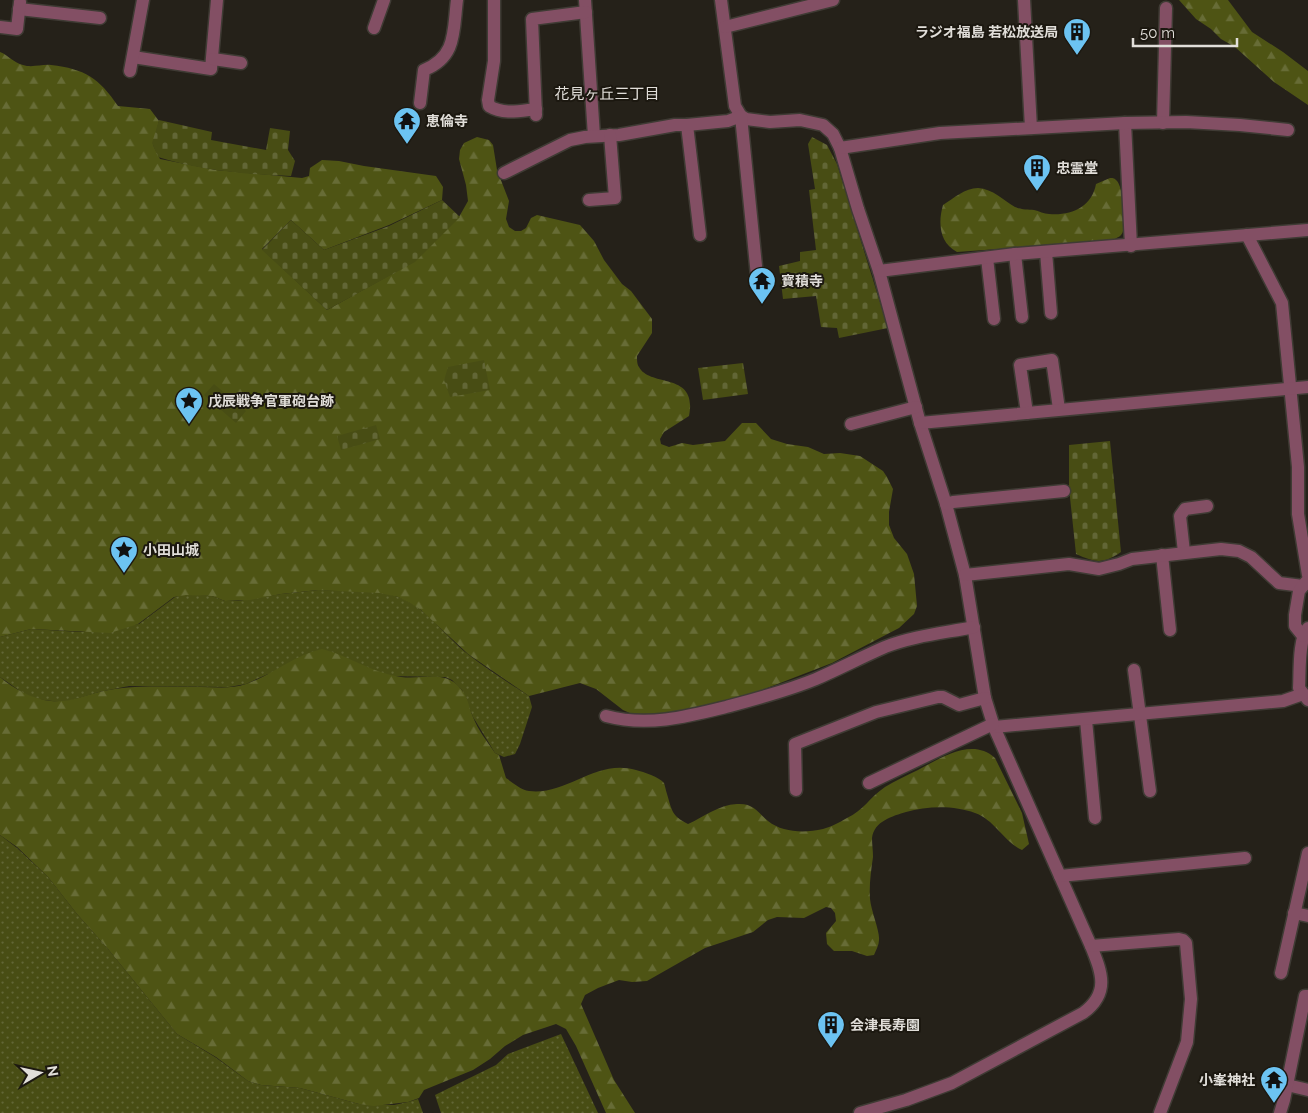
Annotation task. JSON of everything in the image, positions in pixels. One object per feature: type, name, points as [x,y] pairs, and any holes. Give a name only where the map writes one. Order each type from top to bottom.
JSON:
[{"type":"street","points":[[130,71],[143,0]]},
{"type":"street","points":[[133,57],[211,69],[217,0]]},
{"type":"street","points":[[374,28],[384,0]]},
{"type":"street","points":[[420,103],[424,70],[435,66],[450,47],[457,0]]},
{"type":"street","points":[[494,0],[494,61],[488,100],[489,106],[497,110],[509,112],[536,112],[532,19],[586,6],[594,136]]},
{"type":"street","points":[[721,0],[735,106],[741,116],[757,276]]},
{"type":"street","points":[[725,27],[833,0]]},
{"type":"street","points":[[1024,0],[1031,128]]},
{"type":"street","points":[[0,27],[17,29],[19,4],[100,18]]},
{"type":"street","points":[[1163,123],[1166,8]]},
{"type":"street","points":[[213,59],[241,63]]},
{"type":"street","points":[[504,172],[570,140],[675,125],[687,126],[728,121],[741,116]]},
{"type":"street","points":[[741,116],[746,119],[760,121],[800,120],[817,123],[828,129],[840,148],[879,271],[920,423],[946,504],[965,575],[985,698],[994,725],[1100,971],[1101,985],[1097,1000],[1083,1013],[952,1083],[906,1100],[860,1113]]},
{"type":"street","points":[[840,148],[940,133],[1125,123],[1186,122],[1288,130]]},
{"type":"street","points":[[1125,123],[1131,246]]},
{"type":"street","points":[[687,126],[700,235]]},
{"type":"street","points":[[589,200],[615,198],[610,135]]},
{"type":"street","points":[[879,271],[1015,254],[1308,230]]},
{"type":"street","points":[[1247,235],[1281,298],[1298,467],[1297,504],[1306,580],[1299,591],[1295,614],[1295,626],[1306,632],[1299,688],[1306,697]]},
{"type":"street","points":[[1046,252],[1051,313]]},
{"type":"street","points":[[1015,254],[1022,317]]},
{"type":"street","points":[[987,258],[994,319]]},
{"type":"street","points":[[1026,413],[1020,365],[1052,360],[1059,409]]},
{"type":"street","points":[[920,423],[1308,387]]},
{"type":"street","points":[[851,424],[916,407]]},
{"type":"street","points":[[946,504],[1064,491]]},
{"type":"street","points":[[1184,552],[1180,516],[1185,509],[1206,506]]},
{"type":"street","points":[[965,575],[1068,564],[1099,569],[1132,559],[1221,549],[1239,551],[1251,557],[1279,583],[1306,580]]},
{"type":"street","points":[[1162,555],[1170,630]]},
{"type":"street","points":[[606,716],[622,720],[669,720],[757,700],[815,679],[885,647],[911,638],[974,627]]},
{"type":"street","points":[[1134,670],[1150,791]]},
{"type":"street","points":[[796,790],[795,744],[876,712],[938,697],[944,697],[959,705],[985,698]]},
{"type":"street","points":[[869,783],[994,725],[1086,720],[1306,697]]},
{"type":"street","points":[[1086,720],[1095,818]]},
{"type":"street","points":[[1281,974],[1308,853]]},
{"type":"street","points":[[1060,876],[1245,858]]},
{"type":"street","points":[[1294,913],[1308,916]]},
{"type":"street","points":[[1090,946],[1179,939],[1186,943],[1191,999],[1188,1042],[1160,1113]]},
{"type":"street","points":[[1280,1113],[1305,996],[1308,996]]},
{"type":"street","points":[[1287,1085],[1308,1090]]},
{"type":"green space","points":[[1179,0],[1228,0],[1252,32],[1308,71],[1308,105],[1274,82],[1235,47],[1221,39],[1211,29],[1196,19]]},
{"type":"green space","points":[[0,52],[23,65],[51,65],[82,72],[104,88],[118,106],[150,109],[159,121],[153,145],[160,159],[216,170],[302,178],[309,176],[310,168],[322,160],[436,176],[443,187],[442,200],[389,225],[324,250],[291,220],[262,249],[327,310],[415,261],[459,217],[468,201],[459,159],[460,150],[464,143],[477,137],[489,140],[493,145],[497,170],[509,201],[506,219],[509,227],[515,231],[521,231],[526,228],[531,218],[537,215],[580,225],[594,241],[604,260],[622,284],[631,291],[652,319],[652,333],[637,356],[638,366],[645,373],[653,377],[680,386],[687,392],[690,402],[689,416],[664,432],[660,439],[661,444],[669,447],[682,443],[693,445],[725,441],[742,423],[756,423],[771,439],[787,444],[808,447],[824,454],[840,453],[860,456],[883,471],[893,489],[889,525],[894,538],[907,554],[914,574],[917,606],[914,614],[899,628],[832,663],[754,693],[669,714],[632,714],[623,710],[596,689],[580,683],[529,696],[468,654],[421,610],[398,597],[380,593],[318,590],[250,600],[225,601],[212,596],[186,595],[174,597],[138,624],[110,633],[31,629],[0,637]]},
{"type":"green space","points":[[159,120],[212,132],[211,140],[266,150],[270,128],[290,131],[288,150],[295,161],[291,176],[224,171],[173,162],[158,157],[152,143]]},
{"type":"green space","points":[[812,137],[827,145],[837,164],[888,328],[839,338],[837,328],[821,327],[816,296],[783,299],[779,266],[800,261],[800,252],[816,250],[809,190],[815,189],[808,144]]},
{"type":"green space","points":[[1110,178],[1117,181],[1123,198],[1124,227],[1120,236],[1115,239],[957,252],[943,238],[940,225],[943,205],[973,188],[993,193],[1018,208],[1047,214],[1057,214],[1072,211],[1085,204],[1094,192],[1096,184]]},
{"type":"green space","points":[[442,200],[460,217],[415,262],[327,310],[262,250],[291,220],[324,250],[389,226]]},
{"type":"green space","points":[[484,360],[490,390],[450,397],[444,380],[448,367]]},
{"type":"green space","points":[[743,363],[748,394],[703,400],[698,368]]},
{"type":"green space","points":[[214,384],[246,411],[236,423],[204,395]]},
{"type":"green space","points":[[376,425],[380,439],[341,450],[337,436]]},
{"type":"green space","points":[[1110,441],[1121,552],[1109,559],[1099,561],[1076,554],[1069,488],[1069,445]]},
{"type":"green space","points":[[318,590],[379,592],[408,602],[427,615],[469,655],[529,696],[532,707],[515,754],[504,757],[495,753],[473,717],[462,690],[452,680],[445,677],[268,674],[246,684],[229,687],[129,686],[60,702],[36,699],[23,693],[0,677],[0,637],[31,629],[81,632],[139,624],[175,597],[186,594],[212,596],[225,601],[238,601]]},
{"type":"green space","points":[[322,649],[391,675],[409,678],[441,677],[455,683],[465,695],[480,731],[495,753],[499,755],[506,778],[520,788],[529,791],[543,791],[556,788],[608,769],[636,770],[655,777],[664,783],[673,812],[688,824],[724,807],[743,804],[758,811],[768,821],[780,828],[794,831],[809,831],[829,827],[853,815],[885,787],[946,755],[967,749],[976,749],[986,752],[995,758],[1022,813],[1029,844],[1022,850],[1010,842],[982,816],[967,810],[932,808],[895,815],[876,827],[872,838],[873,857],[870,899],[879,936],[874,955],[867,956],[852,951],[834,951],[827,944],[826,933],[836,921],[835,913],[831,908],[826,907],[804,918],[777,917],[768,920],[753,932],[705,948],[647,981],[632,982],[619,980],[585,995],[581,1004],[614,1080],[635,1113],[606,1113],[576,1046],[566,1029],[556,1024],[523,1035],[473,1070],[424,1090],[419,1098],[408,1102],[374,1106],[359,1104],[300,1088],[261,1085],[248,1081],[216,1057],[177,1034],[48,877],[17,847],[0,835],[0,677],[11,686],[30,696],[58,701],[70,700],[111,689],[150,686],[230,687],[241,686],[256,680],[301,656]]},
{"type":"green space","points":[[0,835],[48,877],[177,1034],[215,1057],[248,1081],[261,1085],[300,1088],[359,1104],[394,1105],[418,1099],[423,1113],[0,1113]]},
{"type":"green space","points":[[561,1034],[598,1113],[441,1113],[435,1095],[496,1065],[508,1054]]},
{"type":"place","name":"ラジオ福島 若松放送局","points":[[1077,56]]},
{"type":"place","name":"恵倫寺","points":[[407,145]]},
{"type":"place","name":"忠霊堂","points":[[1037,192]]},
{"type":"place","name":"寳積寺","points":[[762,305]]},
{"type":"place","name":"戊辰戦争官軍砲台跡","points":[[189,425]]},
{"type":"place","name":"小田山城","points":[[124,574]]},
{"type":"place","name":"会津長寿園","points":[[831,1049]]},
{"type":"place","name":"小峯神社","points":[[1274,1104]]},
{"type":"district","name":"花見ヶ丘三丁目","points":[[607,94]]}]
